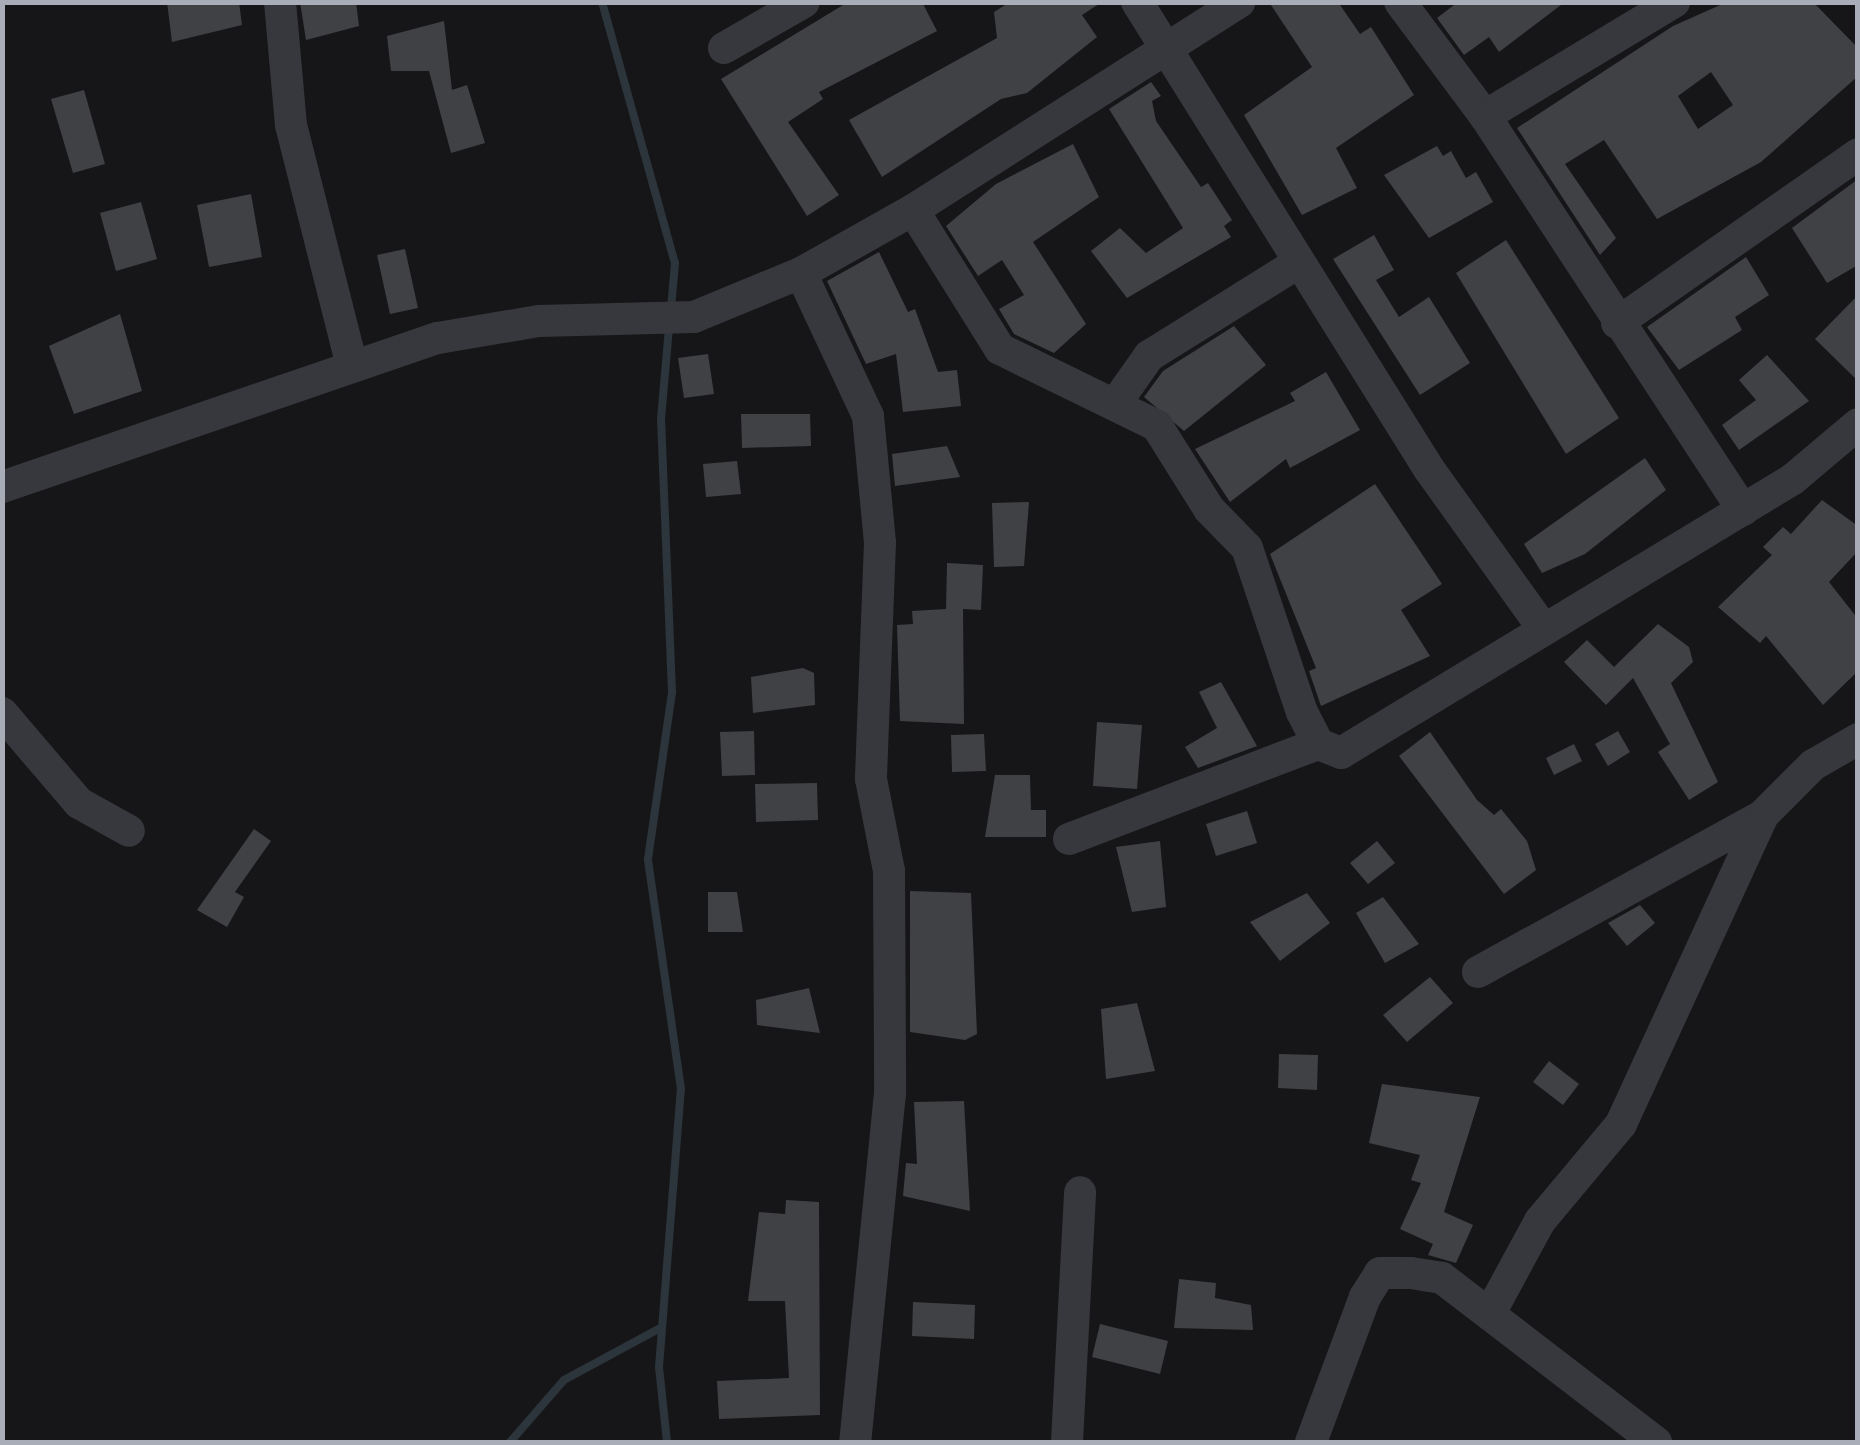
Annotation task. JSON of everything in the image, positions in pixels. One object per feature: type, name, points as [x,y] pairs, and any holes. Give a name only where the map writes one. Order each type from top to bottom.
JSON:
[{"type":"street","points":[[280,2],[291,125],[352,362]]},
{"type":"street","points":[[724,48],[804,2]]},
{"type":"street","points":[[1136,2],[1298,263],[1542,628]]},
{"type":"street","points":[[2,487],[352,362],[539,321],[694,317],[801,273],[912,210],[1238,2]]},
{"type":"street","points":[[1400,2],[1485,116],[1743,510]]},
{"type":"street","points":[[1485,116],[1674,2]]},
{"type":"street","points":[[1618,324],[1858,154]]},
{"type":"street","points":[[912,210],[1000,349],[1118,400],[1156,426],[1208,509],[1247,548],[1267,629],[1318,744]]},
{"type":"street","points":[[1118,400],[1150,356],[1298,263]]},
{"type":"street","points":[[801,273],[868,416],[880,542],[871,779],[888,871],[890,1093],[855,1442]]},
{"type":"street","points":[[1068,838],[1318,744],[1357,751],[1542,628],[1743,510],[1858,424]]},
{"type":"street","points":[[2,455],[38,474]]},
{"type":"street","points":[[2,713],[79,803],[129,831]]},
{"type":"street","points":[[1478,972],[1763,815],[1814,764],[1858,739]]},
{"type":"street","points":[[1490,1312],[1540,1221],[1620,1124],[1763,815]]},
{"type":"street","points":[[1067,1442],[1080,1192]]},
{"type":"street","points":[[1311,1442],[1380,1273],[1442,1278],[1656,1442]]},
{"type":"building","points":[[167,2],[239,2],[242,25],[172,42]]},
{"type":"building","points":[[300,2],[356,2],[359,26],[306,40]]},
{"type":"building","points":[[848,2],[922,2],[937,31],[819,92],[823,99],[788,122],[839,195],[807,216],[721,79]]},
{"type":"building","points":[[1010,2],[1102,2],[1082,15],[1097,37],[1027,93],[1001,99],[882,177],[849,120],[997,38],[994,12]]},
{"type":"building","points":[[1269,2],[1338,2],[1360,34],[1371,27],[1414,95],[1336,148],[1357,188],[1302,215],[1244,115],[1312,67]]},
{"type":"building","points":[[1458,2],[1565,2],[1499,52],[1489,37],[1464,55],[1437,18]]},
{"type":"building","points":[[1727,2],[1813,2],[1858,48],[1858,76],[1761,162],[1657,219],[1604,140],[1565,164],[1616,238],[1600,255],[1517,128],[1673,26]],"holes":[[[1711,72],[1733,105],[1698,129],[1678,96]]]},
{"type":"building","points":[[444,21],[452,90],[467,85],[485,143],[451,153],[429,71],[391,71],[387,36]]},
{"type":"building","points":[[1151,82],[1161,96],[1152,101],[1156,121],[1201,187],[1208,183],[1232,220],[1224,226],[1231,237],[1127,298],[1091,251],[1120,228],[1146,253],[1183,228],[1109,109]]},
{"type":"building","points":[[84,90],[105,164],[73,173],[51,99]]},
{"type":"building","points":[[1073,144],[1099,197],[1033,242],[1086,324],[1054,353],[1014,334],[999,309],[1024,295],[1002,260],[978,276],[946,226],[996,184]]},
{"type":"building","points":[[1437,146],[1443,156],[1451,151],[1466,178],[1476,172],[1493,202],[1429,238],[1384,175]]},
{"type":"building","points":[[1858,179],[1858,265],[1827,283],[1792,228]]},
{"type":"building","points":[[251,194],[262,257],[209,267],[197,205]]},
{"type":"building","points":[[141,202],[157,259],[116,271],[100,213]]},
{"type":"building","points":[[1374,235],[1394,270],[1376,280],[1399,317],[1429,297],[1470,363],[1420,395],[1333,259]]},
{"type":"building","points":[[1506,240],[1619,418],[1566,454],[1456,273]]},
{"type":"building","points":[[405,249],[418,308],[390,314],[377,255]]},
{"type":"building","points":[[879,252],[908,312],[915,309],[938,372],[957,370],[961,406],[903,412],[896,354],[866,364],[827,281]]},
{"type":"building","points":[[1746,257],[1769,295],[1735,317],[1742,330],[1679,370],[1647,327]]},
{"type":"building","points":[[1858,295],[1858,381],[1815,339]]},
{"type":"building","points":[[120,314],[142,391],[74,414],[49,346]]},
{"type":"building","points":[[1234,326],[1266,365],[1184,431],[1144,397],[1163,371]]},
{"type":"building","points":[[708,354],[714,394],[684,398],[678,358]]},
{"type":"building","points":[[1767,355],[1809,401],[1739,450],[1722,425],[1756,400],[1739,380]]},
{"type":"building","points":[[1326,372],[1360,430],[1290,468],[1286,459],[1230,502],[1195,449],[1295,401],[1290,393]]},
{"type":"building","points":[[741,414],[810,414],[811,446],[742,448]]},
{"type":"building","points":[[947,446],[960,477],[895,486],[892,454]]},
{"type":"building","points":[[1645,458],[1666,490],[1585,554],[1542,573],[1524,544]]},
{"type":"building","points":[[737,461],[741,494],[706,497],[703,464]]},
{"type":"building","points":[[1375,484],[1442,584],[1401,610],[1430,656],[1321,706],[1309,671],[1316,668],[1270,554]]},
{"type":"building","points":[[1822,500],[1858,526],[1858,551],[1829,582],[1858,619],[1858,671],[1823,705],[1766,636],[1760,643],[1718,607],[1772,555],[1763,547],[1783,527],[1791,534]]},
{"type":"building","points":[[1029,502],[1024,566],[994,567],[992,503]]},
{"type":"building","points":[[947,563],[983,565],[981,610],[963,609],[964,724],[900,721],[897,625],[913,624],[912,611],[946,609]]},
{"type":"building","points":[[1658,624],[1689,647],[1693,662],[1671,683],[1718,782],[1689,800],[1658,752],[1670,744],[1633,678],[1606,705],[1564,662],[1587,640],[1614,667]]},
{"type":"building","points":[[803,668],[814,673],[815,705],[753,713],[751,677]]},
{"type":"building","points":[[1221,682],[1257,746],[1198,768],[1185,747],[1217,728],[1199,692]]},
{"type":"building","points":[[1097,722],[1142,725],[1137,789],[1093,786]]},
{"type":"building","points":[[754,731],[755,775],[722,776],[720,732]]},
{"type":"building","points":[[1618,731],[1630,752],[1608,766],[1595,744]]},
{"type":"building","points":[[1430,732],[1477,800],[1494,815],[1501,809],[1527,841],[1536,870],[1504,894],[1399,756]]},
{"type":"building","points":[[984,734],[986,771],[952,772],[951,735]]},
{"type":"building","points":[[1574,744],[1582,761],[1554,775],[1546,758]]},
{"type":"building","points":[[995,775],[1030,775],[1031,810],[1046,810],[1046,837],[985,837]]},
{"type":"building","points":[[817,783],[818,820],[756,822],[755,784]]},
{"type":"building","points":[[1247,811],[1257,843],[1216,856],[1206,824]]},
{"type":"building","points":[[254,829],[271,841],[235,892],[244,897],[227,927],[197,910]]},
{"type":"building","points":[[1160,841],[1166,907],[1132,912],[1116,847]]},
{"type":"building","points":[[1377,841],[1395,863],[1368,884],[1350,863]]},
{"type":"building","points":[[910,891],[971,893],[977,1034],[965,1040],[910,1032]]},
{"type":"building","points":[[708,892],[737,892],[743,932],[708,932]]},
{"type":"building","points":[[1307,893],[1330,923],[1280,961],[1250,922]]},
{"type":"building","points":[[1383,897],[1419,944],[1385,963],[1356,913]]},
{"type":"building","points":[[1640,905],[1655,923],[1627,946],[1608,923]]},
{"type":"building","points":[[1430,977],[1453,1003],[1407,1042],[1383,1015]]},
{"type":"building","points":[[809,988],[820,1033],[757,1025],[756,1000]]},
{"type":"building","points":[[1137,1003],[1155,1071],[1106,1079],[1101,1009]]},
{"type":"building","points":[[1279,1054],[1318,1055],[1317,1090],[1278,1088]]},
{"type":"building","points":[[1549,1061],[1579,1084],[1563,1105],[1533,1082]]},
{"type":"building","points":[[1382,1084],[1480,1097],[1444,1212],[1473,1225],[1456,1263],[1428,1255],[1433,1244],[1400,1229],[1421,1183],[1411,1180],[1420,1155],[1369,1143]]},
{"type":"building","points":[[964,1101],[970,1211],[903,1196],[906,1163],[917,1164],[914,1102]]},
{"type":"building","points":[[786,1200],[819,1202],[820,1415],[719,1419],[717,1381],[789,1378],[785,1301],[748,1301],[759,1212],[785,1214]]},
{"type":"building","points":[[1179,1279],[1216,1283],[1215,1298],[1251,1305],[1253,1330],[1174,1328]]},
{"type":"building","points":[[913,1302],[975,1305],[974,1339],[912,1336]]},
{"type":"building","points":[[1100,1324],[1168,1341],[1160,1374],[1092,1357]]},
{"type":"waterway","points":[[602,2],[675,263],[671,309]]},
{"type":"waterway","points":[[667,1442],[659,1367],[681,1089],[648,859],[672,692],[661,419],[669,328]]},
{"type":"waterway","points":[[510,1442],[564,1380],[662,1327]]}]
